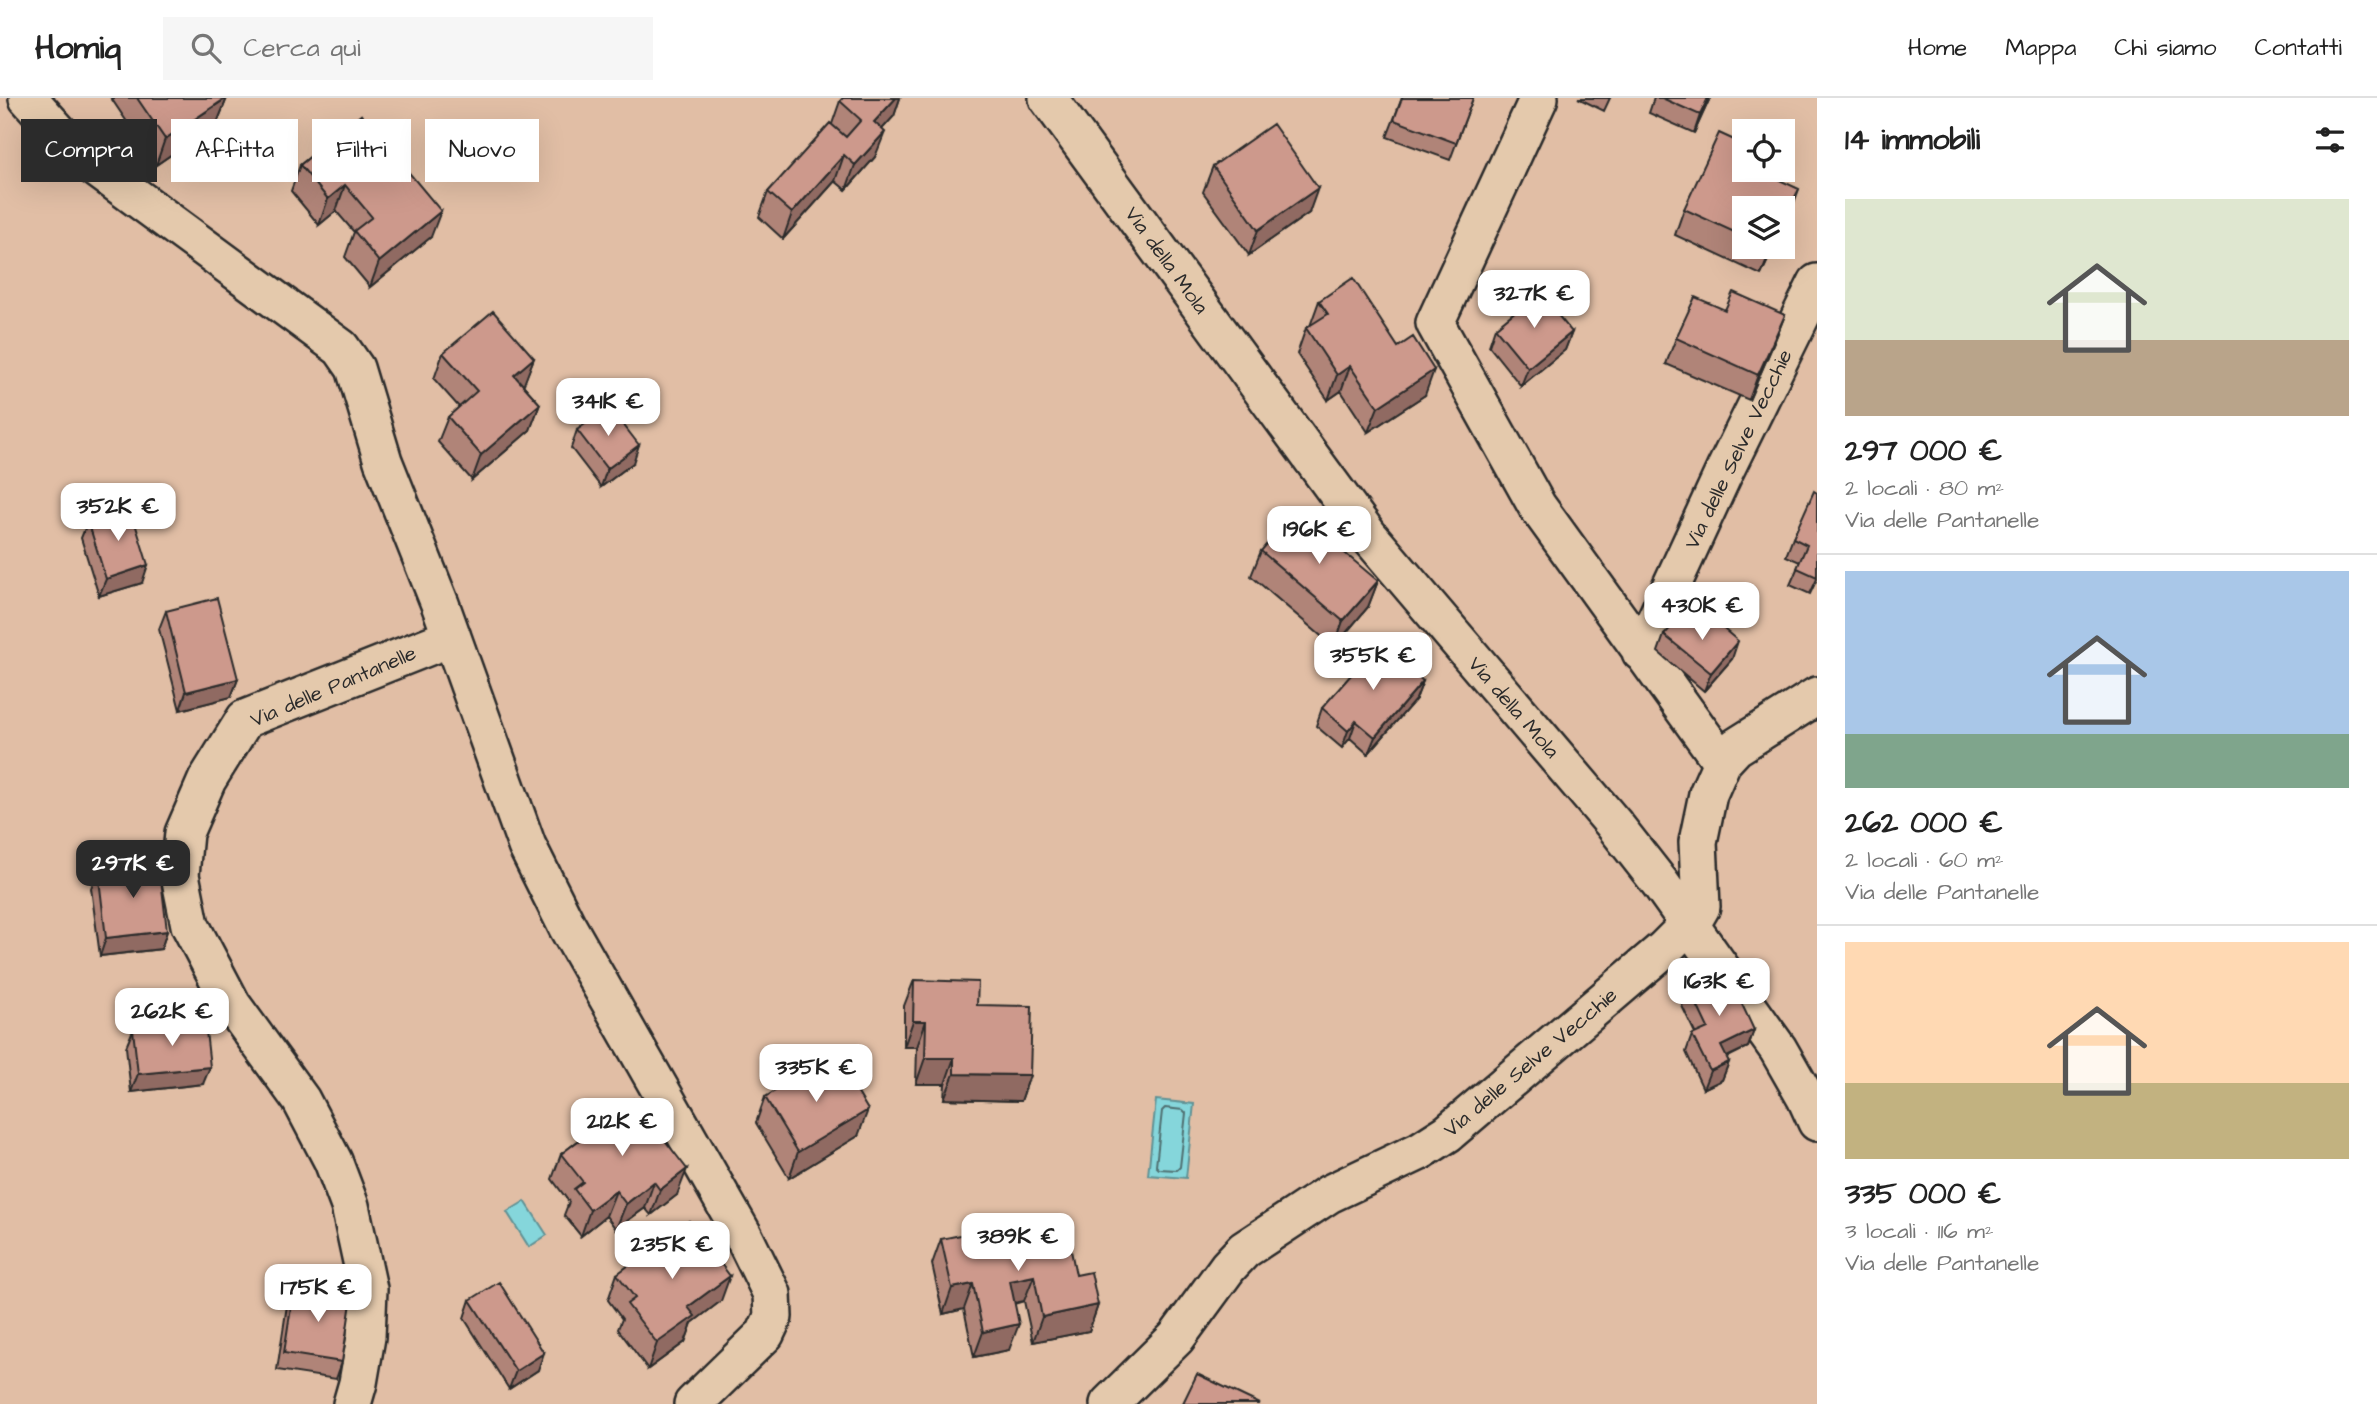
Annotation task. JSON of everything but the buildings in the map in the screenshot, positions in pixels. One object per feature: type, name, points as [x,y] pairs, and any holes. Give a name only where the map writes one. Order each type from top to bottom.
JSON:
[{"type":"street","points":[[28,98],[80,156],[341,348],[350,358],[383,461],[452,637],[514,815],[547,889],[743,1235],[772,1294],[773,1317],[765,1334],[693,1404]]},
{"type":"street","name":"Via della Mola","points":[[1048,98],[1368,535],[1613,823],[1689,924],[1778,1049],[1817,1122]]},
{"type":"street","points":[[1539,98],[1435,323],[1537,506],[1722,762]]},
{"type":"street","name":"Via delle Selve Vecchie","points":[[1641,652],[1817,283]]},
{"type":"street","name":"Via delle Pantanelle","points":[[352,1404],[366,1337],[368,1289],[350,1206],[333,1161],[301,1100],[232,1005],[190,925],[180,875],[184,833],[207,780],[245,719],[452,637]]},
{"type":"street","name":"Via delle Selve Vecchie","points":[[1109,1404],[1176,1338],[1228,1267],[1244,1250],[1329,1194],[1420,1151],[1463,1122],[1664,949],[1689,924],[1701,907],[1699,832],[1708,793],[1722,762],[1736,747],[1817,696]]},
{"type":"water","points":[[1156,1100],[1194,1104],[1186,1178],[1148,1175]]},
{"type":"water","points":[[525,1201],[547,1235],[529,1247],[507,1212]]}]
